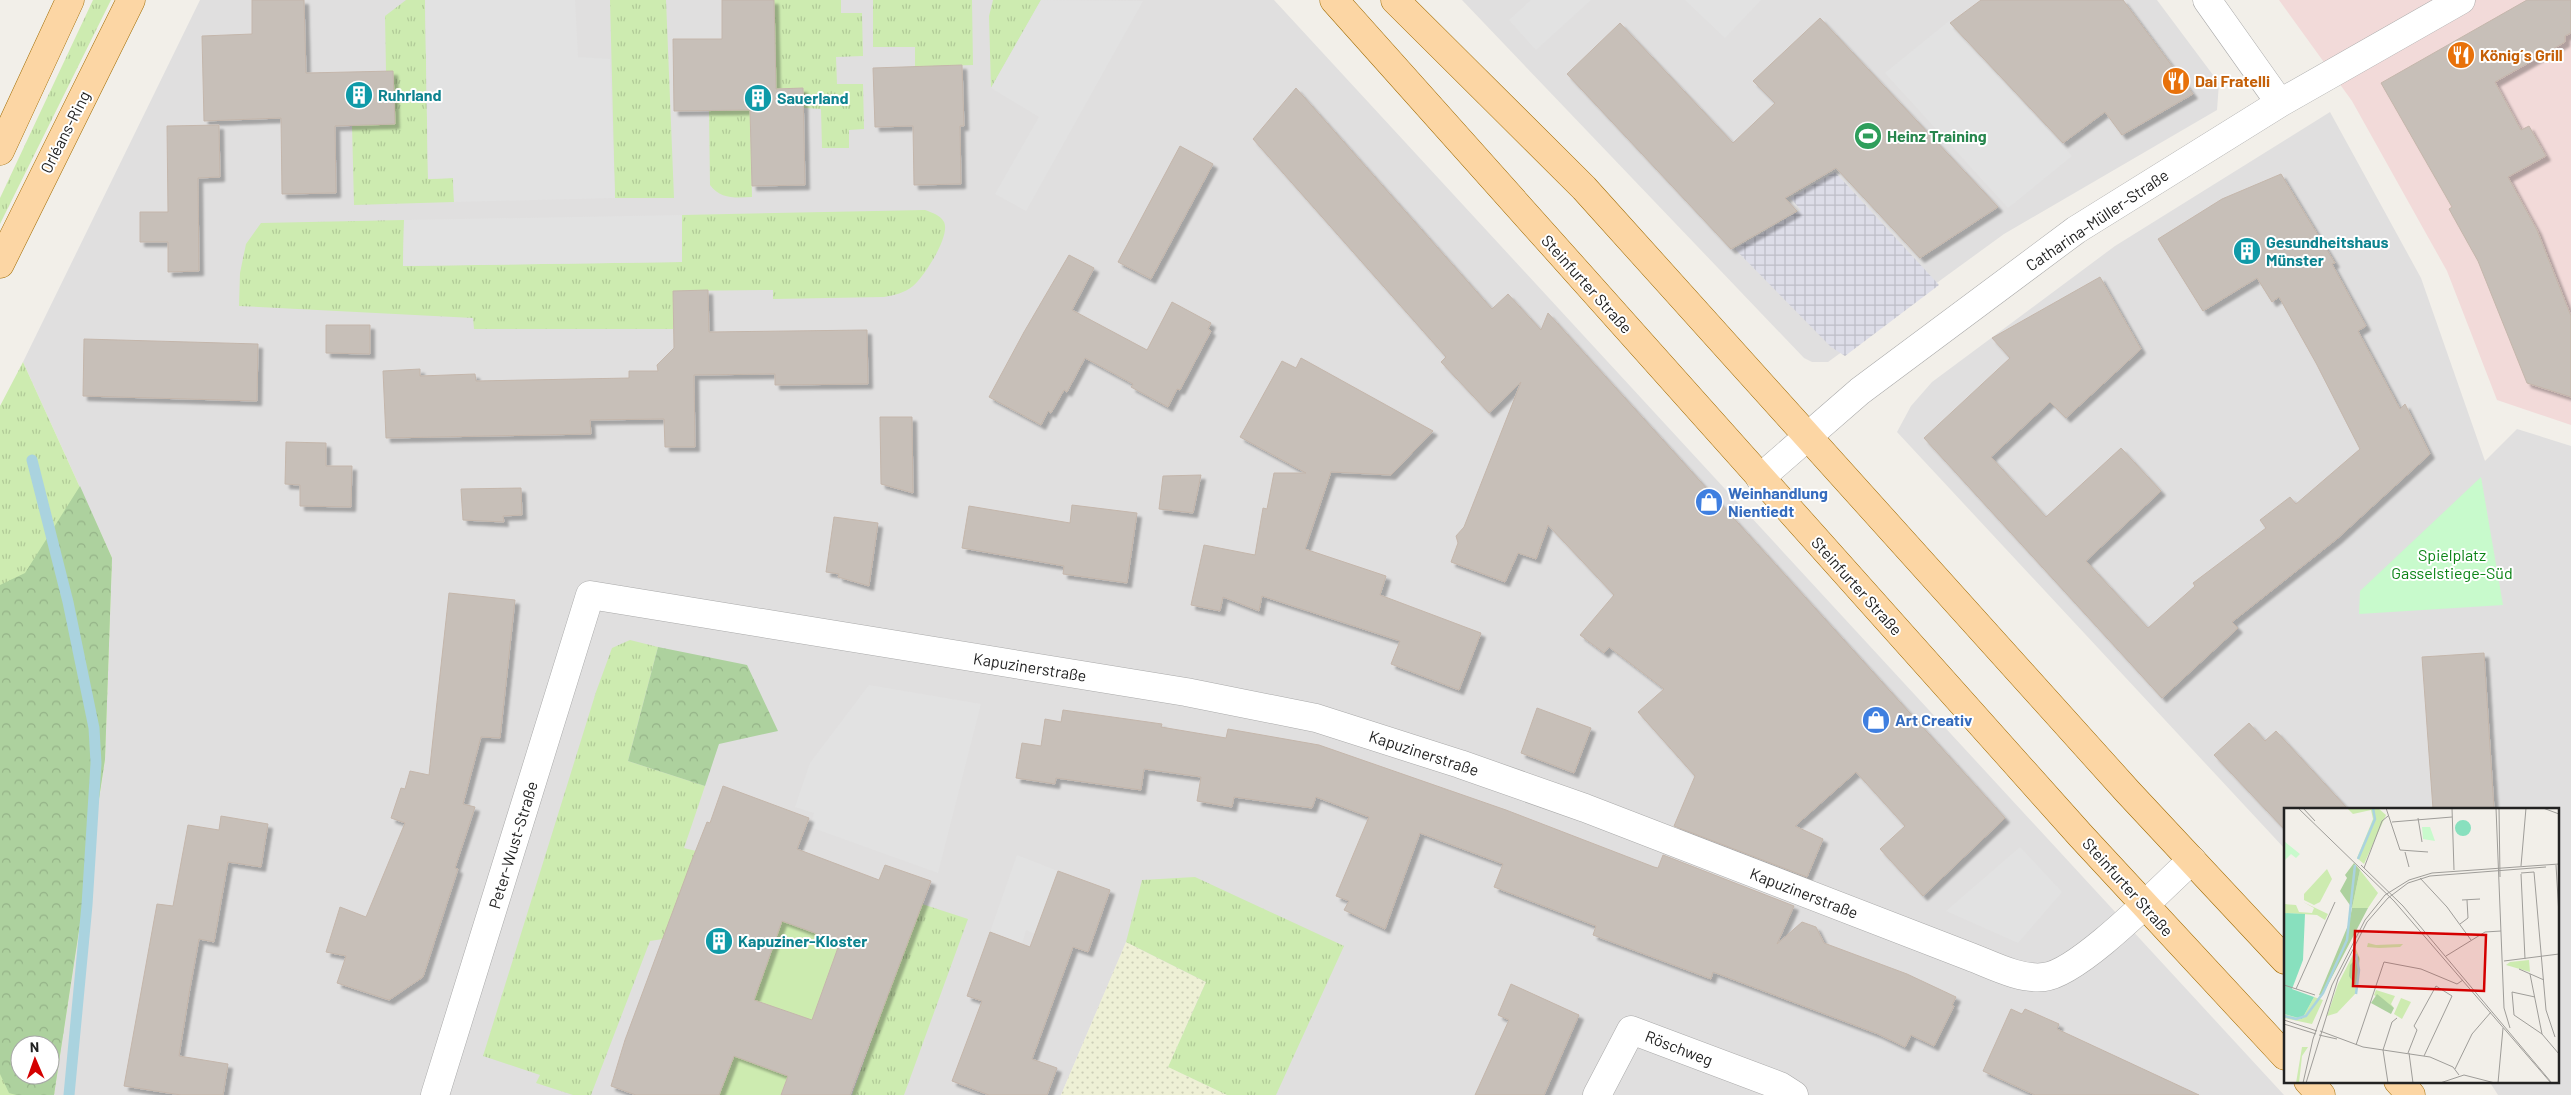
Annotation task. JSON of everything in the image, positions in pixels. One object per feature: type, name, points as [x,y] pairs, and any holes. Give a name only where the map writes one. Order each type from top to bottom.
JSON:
[{"type":"main road","points":[[0,151],[70,0]]},
{"type":"main road","name":"Orléans-Ring","points":[[0,264],[132,0]]},
{"type":"main road","name":"Steinfurter Straße","points":[[1334,0],[2143,904],[2284,1055]]},
{"type":"main road","points":[[1395,0],[1584,188],[1806,436],[2284,959]]},
{"type":"main road","points":[[2309,1082],[2321,1095]]},
{"type":"main road","points":[[2399,1082],[2411,1095]]},
{"type":"street","points":[[2207,0],[2280,103]]},
{"type":"street","name":"Catharina-Müller-Straße","points":[[1760,478],[1860,391],[2076,230],[2280,103],[2461,0]]},
{"type":"street","name":"Kapuzinerstraße","points":[[590,595],[1186,692],[1316,718],[1460,764],[1576,805],[1971,957],[2033,978],[2055,975],[2074,964],[2192,860]]},
{"type":"street","name":"Peter-Wust-Straße","points":[[435,1095],[590,595]]},
{"type":"street","name":"Röschweg","points":[[1597,1095],[1631,1030],[1780,1086],[1794,1095]]},
{"type":"shaded area","points":[[200,0],[1274,0],[2284,1095],[1227,1095],[1126,943],[1061,1095],[54,1095],[56,1085],[60,1085],[60,1056],[105,760],[112,558],[23,362]]},
{"type":"shaded area","points":[[425,0],[575,0],[578,57],[610,59],[615,198],[454,202],[453,178],[428,179]]},
{"type":"shaded area","points":[[1041,0],[1143,1],[1026,211],[995,194],[1039,117],[991,88]]},
{"type":"shaded area","points":[[1462,0],[2157,0],[2219,83],[2217,110],[2004,234],[1828,362],[1812,362],[1804,358]]},
{"type":"shaded area","points":[[1531,0],[1591,0],[1536,50],[1509,20]]},
{"type":"shaded area","points":[[1685,0],[1761,0],[1725,38]]},
{"type":"shaded area","points":[[2279,0],[2571,0],[2571,425],[2497,400],[2447,271],[2352,101]]},
{"type":"shaded area","points":[[1949,21],[2072,156],[2008,208],[1885,73]]},
{"type":"shaded area","points":[[2330,112],[2421,278],[2485,461],[2517,429],[2571,446],[2571,1095],[2498,1095],[2490,1082],[2558,1082],[2558,808],[2284,808],[2284,848],[1897,432],[1911,406],[1932,382],[2115,246]]},
{"type":"shaded area","points":[[1835,172],[1939,285],[1845,356],[1831,347],[1735,249],[1801,210],[1790,198]]},
{"type":"shaded area","points":[[682,215],[682,262],[403,266],[404,220]]},
{"type":"shaded area","points":[[869,685],[981,704],[938,873],[810,827],[814,813],[795,807],[810,763]]},
{"type":"shaded area","points":[[2020,847],[2062,892],[2018,943],[1946,911]]},
{"type":"shaded area","points":[[1017,855],[1058,871],[1035,934],[1026,930],[1022,944],[990,932]]},
{"type":"green space","points":[[93,0],[111,0],[0,224],[0,198]]},
{"type":"green space","points":[[406,0],[425,0],[428,179],[453,178],[454,202],[354,205],[352,125],[394,124],[393,72],[386,71],[385,16]]},
{"type":"green space","points":[[610,0],[666,0],[674,198],[615,198]]},
{"type":"green space","points":[[774,0],[841,0],[841,13],[862,13],[863,56],[836,57],[837,84],[863,84],[864,129],[849,130],[849,148],[822,148],[821,109],[804,108],[803,88],[776,89]]},
{"type":"green space","points":[[873,0],[972,0],[973,65],[915,67],[915,47],[873,47]]},
{"type":"green space","points":[[993,0],[1041,0],[991,88],[989,16]]},
{"type":"green space","points":[[709,110],[750,110],[752,197],[728,197],[718,193],[710,185]]},
{"type":"green space","points":[[925,210],[936,214],[944,222],[944,237],[923,275],[913,286],[903,292],[884,297],[773,299],[773,290],[673,291],[673,329],[474,329],[473,318],[239,306],[240,273],[246,244],[261,223],[404,220],[403,266],[682,262],[682,215]]},
{"type":"green space","points":[[23,362],[112,558],[105,760],[60,1056],[60,1035],[10,1035],[10,1085],[56,1085],[54,1095],[0,1095],[0,406]]},
{"type":"green space","name":"Spielplatz Gasselstiege-Süd","points":[[2481,477],[2503,605],[2359,614],[2360,591]]},
{"type":"green space","points":[[80,486],[112,558],[105,759],[60,1055],[60,1035],[10,1035],[10,1085],[56,1085],[54,1095],[16,1095],[9,1093],[0,1074],[0,585],[25,573]]},
{"type":"green space","points":[[630,640],[658,647],[628,761],[705,786],[684,848],[696,851],[663,939],[650,941],[591,1095],[573,1095],[536,1083],[540,1075],[483,1056],[596,692],[612,648]]},
{"type":"green space","points":[[658,647],[747,665],[778,731],[719,744],[705,786],[628,761]]},
{"type":"green space","points":[[1195,877],[1344,946],[1276,1095],[1227,1095],[1168,1067],[1206,982],[1126,942],[1142,880]]},
{"type":"green space","points":[[922,904],[968,919],[904,1095],[852,1095],[912,926],[914,927]]},
{"type":"green space","points":[[782,921],[840,942],[812,1020],[754,1000]]},
{"type":"green space","points":[[1126,942],[1206,982],[1168,1067],[1227,1095],[1061,1095]]},
{"type":"green space","points":[[734,1056],[788,1076],[781,1095],[719,1095]]},
{"type":"building","name":"Ruhrland","points":[[252,0],[304,0],[306,73],[393,71],[395,124],[335,126],[336,193],[282,194],[281,118],[204,121],[202,36],[252,34]]},
{"type":"building","name":"Sauerland","points":[[722,0],[774,0],[776,89],[803,88],[805,185],[752,186],[750,110],[674,111],[673,39],[722,39]]},
{"type":"building","points":[[1981,0],[2123,0],[2193,94],[2122,135],[2105,112],[2063,143],[1950,23]]},
{"type":"building","points":[[2527,0],[2571,0],[2571,33],[2565,36],[2565,42],[2495,82],[2521,130],[2529,126],[2546,156],[2508,177],[2537,230],[2571,316],[2571,397],[2527,383],[2478,261],[2449,209],[2452,207],[2381,83]]},
{"type":"building","points":[[1820,18],[1998,207],[1920,258],[1836,168],[1785,198],[1797,211],[1731,249],[1567,74],[1620,23],[1733,143],[1775,103],[1753,81]]},
{"type":"building","points":[[962,65],[964,126],[960,126],[961,184],[914,185],[913,126],[875,127],[873,68]]},
{"type":"building","points":[[1296,88],[1492,309],[1508,294],[1541,330],[1548,313],[2005,818],[1923,896],[1880,849],[1905,826],[1856,772],[1795,826],[1823,839],[1807,877],[1674,826],[1695,776],[1638,712],[1664,689],[1609,647],[1604,653],[1580,635],[1614,595],[1548,525],[1536,559],[1518,553],[1505,582],[1451,562],[1458,543],[1456,536],[1464,527],[1521,382],[1489,413],[1441,362],[1446,357],[1253,139]]},
{"type":"building","points":[[219,125],[220,177],[198,178],[199,271],[168,272],[168,242],[140,242],[140,212],[168,212],[167,126]]},
{"type":"building","points":[[1180,146],[1213,164],[1151,279],[1118,262]]},
{"type":"building","points":[[2281,174],[2335,263],[2332,264],[2366,326],[2358,331],[2400,409],[2405,404],[2430,454],[2338,538],[2232,622],[2238,628],[2162,698],[1924,438],[2010,358],[1992,338],[2100,277],[2141,349],[2066,418],[2050,402],[1991,457],[2046,517],[2121,448],[2161,491],[2086,561],[2148,628],[2195,586],[2193,583],[2266,528],[2260,520],[2290,497],[2296,504],[2360,449],[2316,363],[2279,297],[2272,302],[2257,278],[2203,311],[2158,239],[2222,199]]},
{"type":"building","points":[[1069,255],[1094,268],[1072,310],[1147,350],[1172,302],[1211,323],[1208,329],[1211,331],[1180,390],[1177,389],[1168,407],[1131,387],[1133,384],[1085,358],[1067,392],[1064,390],[1051,413],[1048,411],[1041,425],[989,397]]},
{"type":"building","points":[[708,290],[709,332],[867,330],[868,384],[775,385],[775,374],[694,375],[695,447],[665,447],[664,419],[590,420],[591,434],[386,438],[383,371],[420,369],[420,376],[475,374],[476,381],[629,378],[629,371],[658,371],[657,365],[674,348],[673,291]]},
{"type":"building","points":[[326,325],[370,325],[370,354],[326,353]]},
{"type":"building","points":[[84,339],[258,344],[257,401],[83,396]]},
{"type":"building","points":[[1301,358],[1433,431],[1391,475],[1331,472],[1305,549],[1386,576],[1380,595],[1481,633],[1459,690],[1391,664],[1400,641],[1262,596],[1259,611],[1223,597],[1220,611],[1191,605],[1204,545],[1255,555],[1263,508],[1267,509],[1274,473],[1306,473],[1240,437],[1282,361],[1296,368]]},
{"type":"building","points":[[880,417],[912,417],[913,493],[881,484]]},
{"type":"building","points":[[286,442],[326,443],[326,466],[352,466],[351,507],[300,506],[300,485],[285,484]]},
{"type":"building","points":[[1201,475],[1193,513],[1159,509],[1163,476]]},
{"type":"building","points":[[521,488],[522,515],[503,516],[504,522],[463,520],[461,489]]},
{"type":"building","points":[[1072,505],[1137,513],[1127,583],[1063,574],[1064,566],[962,548],[969,506],[1070,523]]},
{"type":"building","points":[[834,517],[878,523],[869,586],[838,577],[839,574],[826,572]]},
{"type":"building","points":[[449,593],[515,600],[500,738],[481,737],[463,804],[475,807],[455,868],[458,869],[423,977],[389,1000],[337,983],[346,956],[326,952],[340,907],[366,917],[405,823],[391,818],[401,788],[405,789],[410,771],[429,775]]},
{"type":"building","points":[[2484,653],[2494,808],[2433,808],[2422,657]]},
{"type":"building","points":[[1537,708],[1591,728],[1574,773],[1521,753]]},
{"type":"building","points":[[1063,710],[1162,724],[1161,727],[1226,738],[1228,729],[1319,745],[1506,810],[1654,867],[1658,868],[1663,855],[1794,906],[1777,944],[1802,922],[1816,927],[1824,943],[1907,974],[1956,997],[1952,1005],[1954,1006],[1934,1046],[1911,1035],[1905,1047],[1878,1034],[1713,972],[1711,979],[1593,935],[1596,926],[1494,887],[1503,864],[1420,833],[1385,929],[1344,910],[1349,901],[1336,896],[1369,817],[1316,797],[1312,808],[1234,797],[1232,807],[1197,801],[1201,777],[1144,769],[1141,790],[1056,778],[1055,784],[1016,778],[1022,743],[1041,746],[1045,719],[1061,722]]},
{"type":"building","points":[[2249,723],[2265,741],[2276,731],[2347,808],[2284,808],[2284,829],[2214,755]]},
{"type":"building","name":"Kapuziner-Kloster","points":[[723,786],[809,818],[797,849],[879,880],[885,865],[931,881],[850,1095],[781,1095],[788,1076],[734,1056],[719,1095],[636,1095],[611,1086],[625,1040],[690,865],[707,822],[710,823]],"holes":[[[782,921],[840,942],[812,1020],[754,1000]]]},
{"type":"building","points":[[221,816],[268,824],[261,867],[228,862],[214,942],[199,939],[189,994],[179,1056],[228,1064],[223,1095],[181,1095],[124,1086],[157,904],[173,906],[188,825],[219,830]]},
{"type":"building","points":[[1058,871],[1110,890],[1088,952],[1073,947],[1032,1059],[1057,1068],[1047,1095],[989,1095],[952,1081],[982,1001],[967,996],[990,932],[1030,947]]},
{"type":"building","points":[[1511,984],[1579,1015],[1544,1095],[1475,1095],[1509,1020],[1498,1015]]},
{"type":"building","points":[[2011,1009],[2022,1014],[2025,1009],[2059,1024],[2057,1029],[2199,1095],[2035,1095],[1983,1071]]},
{"type":"waterway","points":[[32,460],[68,602],[94,728],[96,763],[87,905],[69,1095]]},
{"type":"place","name":"König´s Grill","points":[[2461,55]]},
{"type":"place","name":"Dai Fratelli","points":[[2176,81]]},
{"type":"place","name":"Ruhrland","points":[[359,95]]},
{"type":"place","name":"Sauerland","points":[[758,98]]},
{"type":"place","name":"Heinz Training","points":[[1868,136]]},
{"type":"place","name":"Gesundheitshaus Münster","points":[[2247,251]]},
{"type":"place","name":"Weinhandlung Nientiedt","points":[[1709,502]]},
{"type":"place","name":"Art Creativ","points":[[1876,720]]},
{"type":"place","name":"Kapuziner-Kloster","points":[[719,941]]}]
